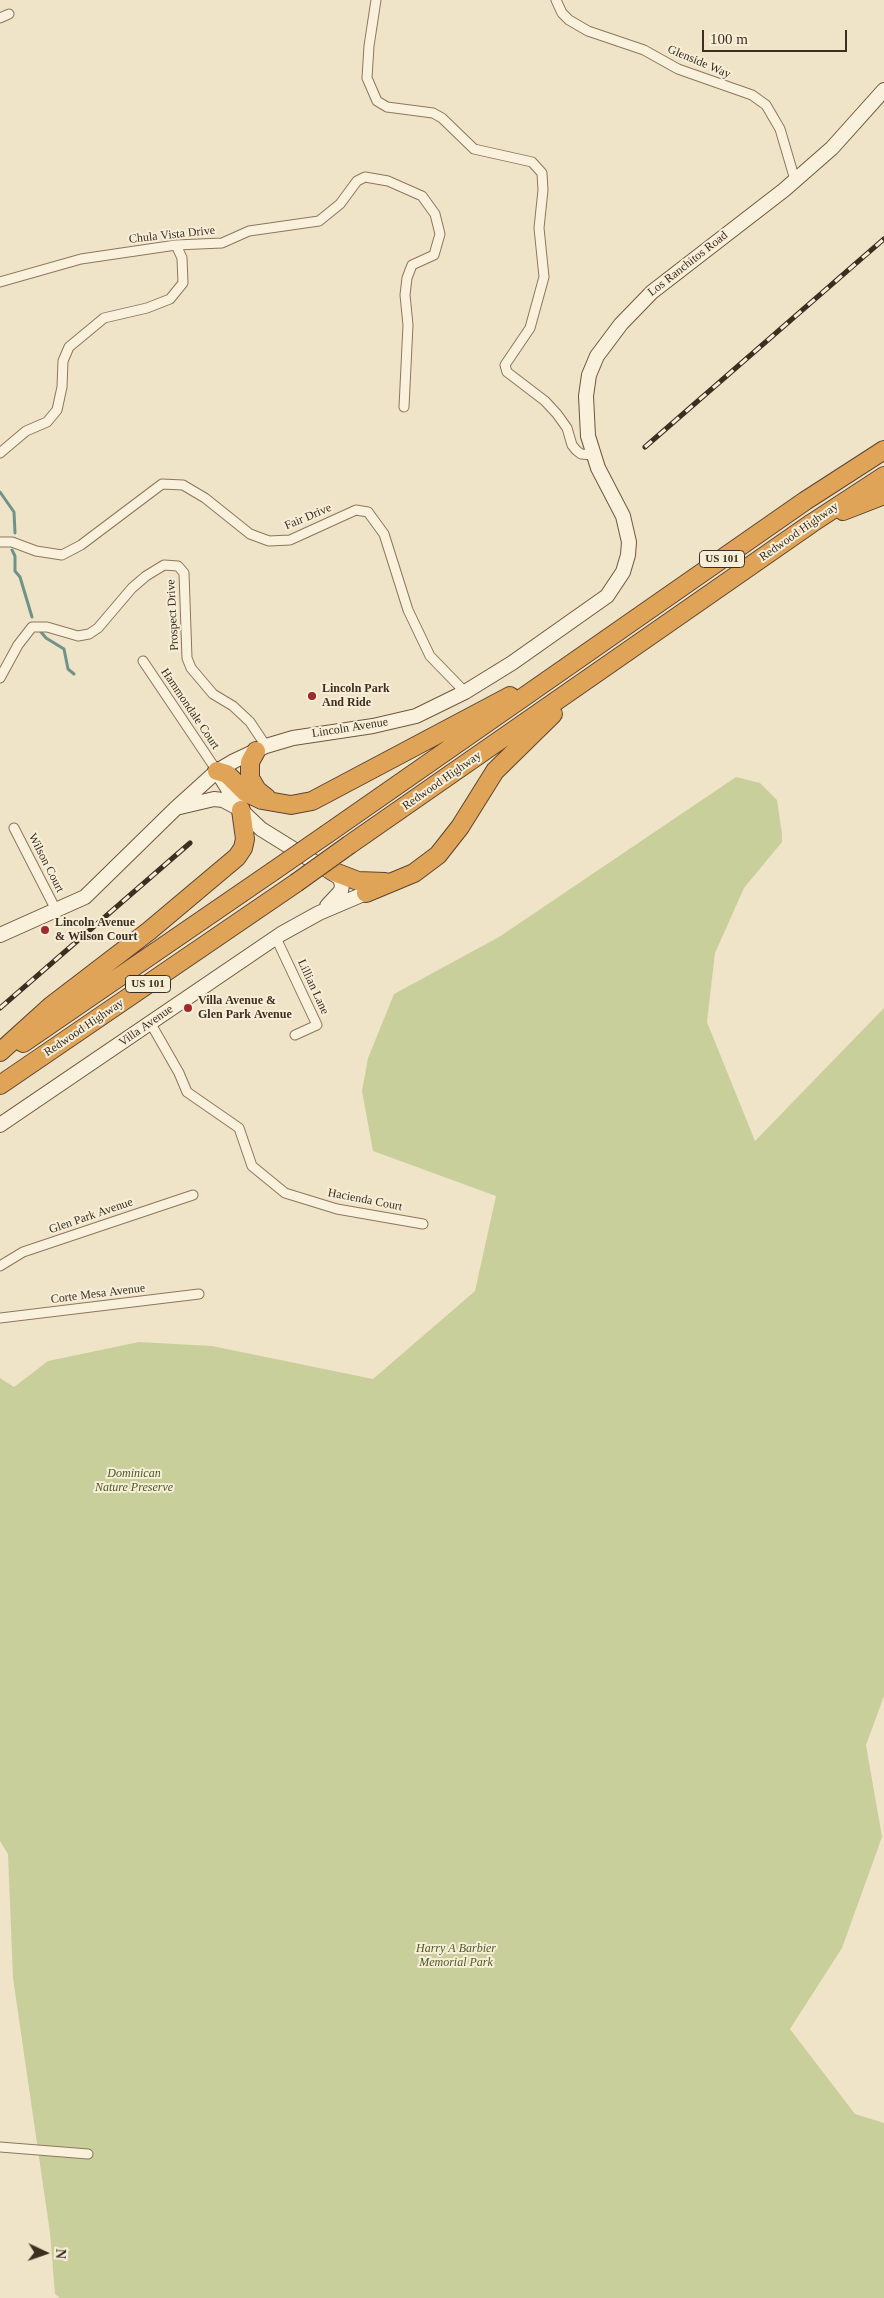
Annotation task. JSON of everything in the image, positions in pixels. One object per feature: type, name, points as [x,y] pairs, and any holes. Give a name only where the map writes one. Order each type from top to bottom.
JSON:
[{"type":"highway","name":"Redwood Highway","points":[[0,1059],[805,501],[884,450]]},
{"type":"highway","name":"Redwood Highway","points":[[0,1086],[812,523],[884,476]]},
{"type":"highway","points":[[812,523],[884,495]]},
{"type":"highway","points":[[217,771],[227,774],[250,795],[276,803],[298,804],[325,796],[482,710],[562,671]]},
{"type":"highway","points":[[366,893],[399,881],[438,855],[460,827],[495,771],[587,680]]},
{"type":"highway","points":[[261,748],[249,766],[251,782],[260,792],[276,803]]},
{"type":"highway","points":[[0,1052],[51,1006],[155,927],[237,857],[243,848],[245,839],[241,810]]},
{"type":"highway","points":[[332,871],[358,881],[399,881]]},
{"type":"main road","name":"Los Ranchitos Road","points":[[605,483],[593,455],[587,426],[586,396],[589,375],[607,340],[652,292],[796,180],[832,148],[884,90]]},
{"type":"main road","name":"Lincoln Avenue","points":[[0,935],[85,897],[175,809],[217,771],[261,748],[310,734],[373,726],[416,716],[465,692],[512,663],[597,604],[614,588],[626,563],[628,538],[621,511],[605,483]]},
{"type":"main road","points":[[217,771],[241,810]]},
{"type":"main road","points":[[175,809],[214,798],[227,801],[241,810],[272,838],[332,871]]},
{"type":"main road","name":"Villa Avenue","points":[[319,913],[341,891],[342,881],[332,871]]},
{"type":"main road","name":"Villa Avenue","points":[[0,1125],[276,938],[319,913],[366,893]]},
{"type":"street","points":[[376,0],[369,46],[367,78],[377,101],[387,107],[433,113],[442,118],[474,149],[532,162],[542,173],[544,190],[539,228],[544,277],[536,313],[530,328],[505,365],[507,372],[545,401],[557,414],[567,428],[572,445],[576,450],[581,454],[593,455]]},
{"type":"street","name":"Glenside Way","points":[[556,0],[562,13],[569,20],[588,31],[644,50],[678,69],[752,96],[766,105],[780,129],[796,180]]},
{"type":"street","points":[[0,18],[9,14]]},
{"type":"street","name":"Chula Vista Drive","points":[[0,282],[81,259],[176,245],[222,243],[250,230],[318,221],[331,213],[357,181],[365,177],[388,182],[422,196],[435,214],[440,234],[434,254],[412,265],[407,278],[405,295],[408,325],[404,407]]},
{"type":"street","points":[[0,453],[26,431],[47,422],[57,410],[62,387],[63,361],[69,347],[104,318],[147,308],[170,300],[183,283],[182,258],[176,245]]},
{"type":"street","name":"Fair Drive","points":[[0,542],[12,542],[36,551],[62,555],[81,545],[162,484],[183,486],[205,498],[250,534],[269,541],[290,540],[356,510],[368,512],[384,534],[408,610],[430,656],[465,692]]},
{"type":"street","name":"Prospect Drive","points":[[0,678],[18,644],[32,627],[47,627],[78,636],[89,634],[98,628],[132,588],[146,576],[164,565],[178,566],[184,574],[188,658],[191,668],[213,694],[233,706],[250,722],[261,748]]},
{"type":"street","name":"Hammondale Court","points":[[143,661],[217,771]]},
{"type":"street","name":"Wilson Court","points":[[14,828],[56,910]]},
{"type":"street","name":"Lillian Lane","points":[[276,938],[317,1024],[295,1035]]},
{"type":"street","name":"Hacienda Court","points":[[151,1024],[179,1073],[187,1092],[238,1128],[252,1166],[285,1193],[337,1209],[423,1224]]},
{"type":"street","name":"Glen Park Avenue","points":[[0,1266],[23,1252],[193,1195]]},
{"type":"street","name":"Corte Mesa Avenue","points":[[0,1318],[199,1294]]},
{"type":"street","points":[[0,2147],[88,2154]]},
{"type":"green space","name":"Harry A Barbier Memorial Park","points":[[736,777],[760,783],[777,800],[782,834],[782,842],[744,888],[715,953],[707,1022],[755,1141],[884,1008],[884,1696],[866,1745],[882,1837],[842,1948],[790,2029],[855,2114],[884,2123],[884,2298],[60,2298],[55,2294],[50,2233],[13,1978],[8,1854],[0,1841],[0,1378],[14,1387],[48,1361],[139,1342],[212,1346],[373,1379],[475,1291],[496,1196],[373,1151],[362,1091],[368,1058],[394,994],[499,937]]},
{"type":"waterway","points":[[0,492],[14,512],[15,533]]},
{"type":"waterway","points":[[12,550],[15,556],[15,571],[20,577],[32,617]]},
{"type":"waterway","points":[[41,632],[46,638],[64,649],[68,669],[74,674]]},
{"type":"railway","points":[[645,447],[884,239]]},
{"type":"railway","points":[[0,1008],[190,843]]},
{"type":"place","name":"Lincoln Park And Ride","points":[[312,696]]},
{"type":"place","name":"Lincoln Avenue & Wilson Court","points":[[45,930]]},
{"type":"place","name":"Villa Avenue & Glen Park Avenue","points":[[188,1008]]},
{"type":"park label","name":"Dominican Nature Preserve","points":[[134,1481]]}]
